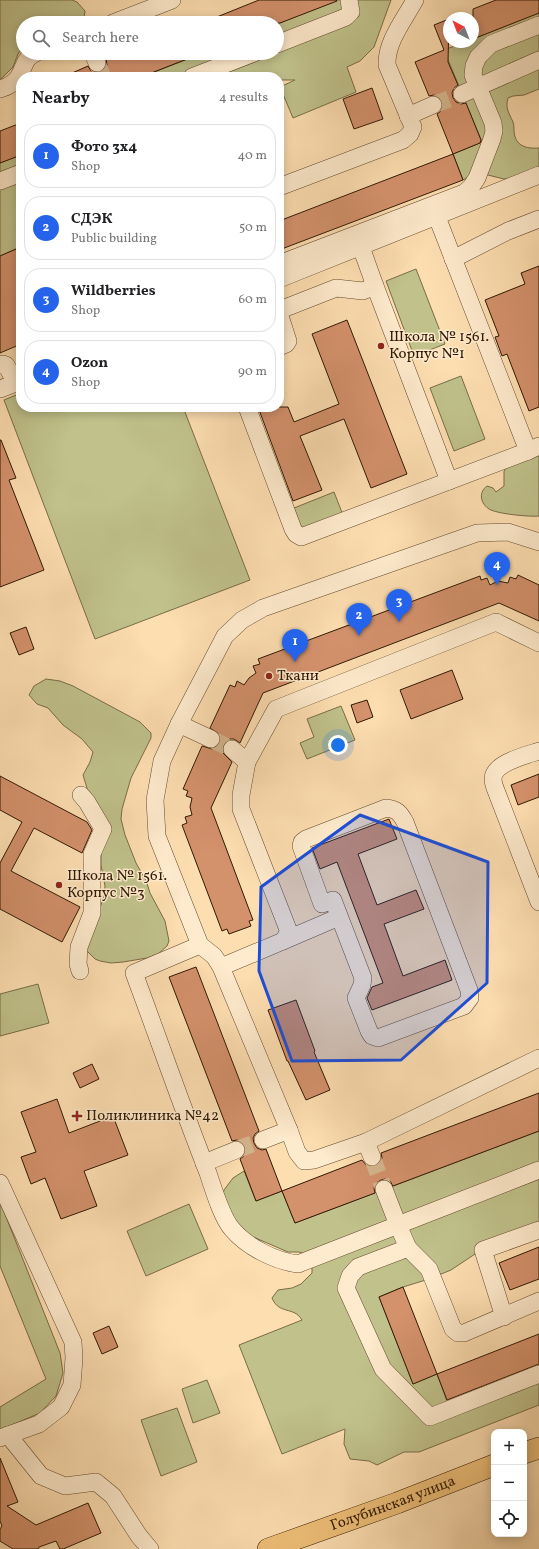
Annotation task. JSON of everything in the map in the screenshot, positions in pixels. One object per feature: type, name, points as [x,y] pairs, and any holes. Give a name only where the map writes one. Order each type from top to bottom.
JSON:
[{"type":"main road","points":[[527,1453],[539,1448]]},
{"type":"main road","name":"Голубинская улица","points":[[268,1549],[397,1503],[491,1466]]},
{"type":"lane","points":[[131,16],[172,0]]},
{"type":"lane","points":[[284,41],[346,17],[351,12],[349,0]]},
{"type":"lane","points":[[284,185],[403,140],[410,134],[413,127],[387,65],[387,55],[390,45],[415,0]]},
{"type":"lane","points":[[284,263],[464,193],[471,187],[477,178],[494,131],[493,124],[473,75],[474,66],[478,57],[491,44],[539,25]]},
{"type":"lane","points":[[21,72],[27,60]]},
{"type":"lane","points":[[205,72],[236,60]]},
{"type":"lane","points":[[462,94],[539,60]]},
{"type":"lane","points":[[0,89],[16,80]]},
{"type":"lane","points":[[408,116],[433,105]]},
{"type":"lane","points":[[0,181],[16,175]]},
{"type":"lane","points":[[284,264],[360,247],[539,175]]},
{"type":"lane","points":[[249,412],[293,529],[296,534],[301,537],[533,449],[453,259],[437,217]]},
{"type":"lane","points":[[453,259],[508,231],[539,219]]},
{"type":"lane","points":[[360,247],[449,481]]},
{"type":"lane","points":[[284,308],[336,288],[363,291],[375,286]]},
{"type":"lane","points":[[284,329],[288,341],[284,345]]},
{"type":"lane","points":[[0,365],[6,365],[16,379]]},
{"type":"lane","points":[[0,389],[16,383]]},
{"type":"lane","points":[[539,542],[508,532],[477,533],[263,608],[242,620],[225,636],[179,724],[162,761],[155,800],[157,836],[200,945],[214,956],[221,967],[297,1152],[304,1162],[369,1149],[539,1058]]},
{"type":"lane","points":[[283,941],[289,932],[240,809],[240,795],[247,762],[276,709],[496,622],[539,643]]},
{"type":"lane","points":[[179,724],[211,740]]},
{"type":"lane","points":[[232,749],[247,762]]},
{"type":"lane","points":[[539,751],[500,766],[495,771],[493,779],[495,788],[539,902]]},
{"type":"lane","points":[[80,971],[78,964],[79,947],[92,913],[92,854],[103,829],[87,802],[81,795]]},
{"type":"lane","points":[[386,808],[394,809],[400,813],[405,822],[469,990],[470,998],[468,1002],[464,1006],[384,1036],[378,1038],[372,1036],[356,998],[362,985],[363,978],[339,917],[332,900],[322,904],[302,850],[302,842],[306,839],[386,808]]},
{"type":"lane","points":[[221,967],[339,917]]},
{"type":"lane","points":[[200,945],[134,973],[204,1163],[231,1228],[257,1249],[286,1262],[298,1264],[539,1170]]},
{"type":"lane","points":[[263,1140],[289,1130]]},
{"type":"lane","points":[[204,1163],[236,1150]]},
{"type":"lane","points":[[0,1183],[73,1342],[74,1358],[72,1385],[61,1407],[39,1424],[4,1436],[40,1476],[65,1486],[96,1482],[113,1496],[139,1536],[150,1549]]},
{"type":"lane","points":[[384,1190],[408,1248],[428,1269],[453,1329],[458,1333],[464,1333],[539,1301]]},
{"type":"lane","points":[[504,1317],[483,1250],[539,1230]]},
{"type":"lane","points":[[408,1248],[358,1268],[350,1276],[346,1288],[382,1369],[430,1417],[539,1374]]},
{"type":"highlighted area","points":[[360,815],[488,862],[487,983],[401,1060],[292,1061],[259,971],[261,887]]},
{"type":"green space","points":[[0,0],[72,0],[77,2],[85,11],[84,16],[16,16],[16,59],[13,67],[0,80]]},
{"type":"green space","points":[[329,0],[391,0],[374,47],[360,61],[347,67],[356,92],[293,118],[284,97],[284,85],[295,80],[284,80],[284,72],[154,72],[185,60],[284,60],[284,21],[330,3]]},
{"type":"green space","points":[[539,13],[539,89],[524,95],[508,98],[507,105],[513,123],[516,140],[522,146],[539,148],[539,168],[510,179],[484,174],[474,174],[463,180],[453,154],[482,142],[444,50],[449,48],[479,48],[479,37]]},
{"type":"green space","points":[[16,157],[16,249],[0,256],[0,163]]},
{"type":"green space","points":[[416,269],[445,344],[414,356],[386,281]]},
{"type":"green space","points":[[461,376],[485,439],[454,451],[430,388]]},
{"type":"green space","points":[[16,395],[16,412],[185,412],[250,580],[95,639],[4,400]]},
{"type":"green space","points":[[539,450],[539,516],[506,514],[489,509],[483,503],[481,498],[484,489],[487,486],[493,488],[496,492],[504,486],[504,471],[510,463]]},
{"type":"green space","points":[[334,492],[343,515],[302,530],[294,508]]},
{"type":"green space","points":[[46,679],[60,681],[73,686],[140,722],[151,733],[151,738],[131,778],[122,809],[121,819],[125,835],[136,863],[146,880],[150,893],[165,921],[169,941],[167,946],[158,954],[147,958],[111,963],[95,959],[86,950],[104,896],[105,886],[101,865],[101,854],[83,775],[90,762],[93,752],[82,739],[63,725],[48,708],[37,704],[29,695],[34,686]]},
{"type":"green space","points":[[341,706],[355,740],[307,759],[300,743],[314,737],[307,719]]},
{"type":"green space","points":[[38,984],[49,1023],[0,1036],[0,994]]},
{"type":"green space","points":[[539,1131],[539,1223],[481,1250],[451,1270],[379,1297],[413,1384],[437,1374],[448,1404],[539,1369],[539,1405],[419,1452],[404,1452],[377,1465],[369,1461],[350,1459],[344,1444],[345,1429],[282,1454],[239,1345],[302,1320],[295,1313],[279,1307],[272,1298],[278,1290],[292,1288],[301,1284],[312,1273],[312,1263],[305,1254],[299,1252],[288,1252],[251,1236],[228,1216],[223,1195],[224,1190],[233,1178],[244,1171],[256,1201],[282,1191],[295,1223]]},
{"type":"green space","points":[[0,1204],[60,1353],[63,1373],[56,1396],[40,1413],[0,1430],[0,1407],[46,1379],[0,1266]]},
{"type":"green space","points":[[189,1204],[208,1249],[146,1276],[127,1231]]},
{"type":"green space","points":[[207,1380],[220,1413],[193,1423],[182,1389]]},
{"type":"green space","points":[[177,1408],[197,1462],[161,1476],[141,1420]]},
{"type":"building","points":[[259,0],[337,1],[284,21],[284,16],[219,16]]},
{"type":"building","points":[[496,0],[539,0],[539,13],[479,37],[479,12],[473,12],[473,9]]},
{"type":"building","points":[[443,21],[443,48],[434,25]]},
{"type":"building","points":[[443,48],[448,48],[448,62],[458,85],[454,88],[452,93],[453,98],[456,102],[461,104],[466,103],[481,140],[480,143],[453,154],[437,114],[441,111],[443,106],[442,101],[439,97],[434,95],[429,96],[415,62],[444,50]]},
{"type":"building","points":[[106,60],[185,60],[154,72],[101,72],[107,65]]},
{"type":"building","points":[[88,66],[93,72],[74,72]]},
{"type":"building","points":[[372,88],[383,119],[354,129],[343,99]]},
{"type":"building","points":[[16,125],[16,157],[0,163],[0,131]]},
{"type":"building","points":[[453,154],[463,180],[284,248],[284,219]]},
{"type":"building","points":[[16,249],[16,346],[0,353],[0,256]]},
{"type":"building","points":[[539,266],[539,407],[529,411],[507,354],[502,356],[495,337],[499,336],[485,300],[525,284],[521,273]]},
{"type":"building","points":[[347,320],[407,474],[371,488],[344,419],[300,436],[322,490],[293,501],[260,412],[284,412],[284,407],[288,407],[294,422],[339,404],[312,334]]},
{"type":"building","points":[[0,440],[16,478],[9,480],[44,570],[0,587]]},
{"type":"building","points":[[518,575],[539,585],[539,621],[499,603],[263,693],[240,743],[234,739],[229,739],[222,747],[223,753],[232,762],[211,808],[253,920],[249,921],[251,926],[229,934],[227,929],[222,931],[182,825],[187,823],[185,817],[192,815],[190,807],[192,798],[186,796],[188,791],[183,789],[202,746],[212,749],[217,747],[220,743],[221,739],[219,734],[210,728],[230,685],[235,687],[237,681],[244,685],[249,678],[256,673],[253,666],[260,664],[258,659],[480,576],[481,580],[487,578],[490,585],[498,581],[508,583],[510,577],[516,579]]},
{"type":"building","points":[[26,627],[34,649],[19,655],[10,633]]},
{"type":"building","points":[[452,670],[463,699],[411,719],[400,690]]},
{"type":"building","points":[[367,700],[373,717],[357,723],[351,705]]},
{"type":"building","points":[[539,774],[539,797],[518,805],[511,785]]},
{"type":"building","points":[[0,776],[87,822],[92,830],[82,853],[34,828],[11,871],[80,907],[62,942],[0,909],[0,863],[22,822],[0,810]]},
{"type":"building","points":[[389,819],[397,839],[358,854],[377,905],[416,890],[424,909],[384,924],[403,976],[445,960],[452,980],[372,1010],[367,998],[372,987],[383,983],[337,862],[320,869],[312,848]]},
{"type":"building","points":[[196,967],[259,1131],[253,1138],[254,1143],[257,1148],[262,1150],[266,1149],[282,1191],[256,1201],[240,1159],[244,1156],[246,1151],[245,1147],[242,1142],[237,1140],[232,1141],[169,977]]},
{"type":"building","points":[[296,1000],[315,1051],[314,1052],[330,1090],[306,1100],[287,1061],[268,1010]]},
{"type":"building","points":[[92,1064],[99,1079],[80,1088],[73,1073]]},
{"type":"building","points":[[539,1093],[539,1131],[393,1186],[390,1181],[385,1179],[381,1180],[376,1183],[374,1188],[375,1193],[295,1223],[282,1191],[362,1160],[370,1167],[375,1166],[380,1163],[382,1158],[381,1153]]},
{"type":"building","points":[[57,1099],[69,1133],[113,1116],[128,1155],[84,1171],[97,1206],[61,1219],[45,1178],[31,1184],[21,1157],[36,1152],[21,1112]]},
{"type":"building","points":[[539,1247],[539,1279],[510,1290],[499,1263]]},
{"type":"building","points":[[403,1287],[437,1374],[413,1384],[379,1297]]},
{"type":"building","points":[[109,1326],[118,1347],[102,1354],[93,1333]]},
{"type":"building","points":[[539,1334],[539,1364],[447,1400],[437,1374]]},
{"type":"building","points":[[0,1458],[18,1502],[7,1506],[36,1525],[88,1503],[101,1533],[63,1549],[60,1549],[56,1541],[39,1547],[38,1549],[13,1549],[0,1541],[0,1529],[2,1526],[0,1521]]},
{"type":"tunnel","points":[[97,63],[101,72]]},
{"type":"tunnel","points":[[433,105],[462,94]]},
{"type":"tunnel","points":[[211,739],[232,749]]},
{"type":"tunnel","points":[[236,1150],[263,1140]]},
{"type":"tunnel","points":[[372,1157],[384,1189]]},
{"type":"place","name":"Школа № 1561. Корпус №1","points":[[381,346]]},
{"type":"place","name":"Ozon","points":[[497,585]]},
{"type":"place","name":"Wildberries","points":[[399,622]]},
{"type":"place","name":"СДЭК","points":[[359,636]]},
{"type":"place","name":"Фото 3х4","points":[[295,662]]},
{"type":"place","name":"Ткани","points":[[269,676]]},
{"type":"place","name":"Школа № 1561. Корпус №3","points":[[59,885]]},
{"type":"place","name":"Поликлиника №42","points":[[77,1116]]}]
